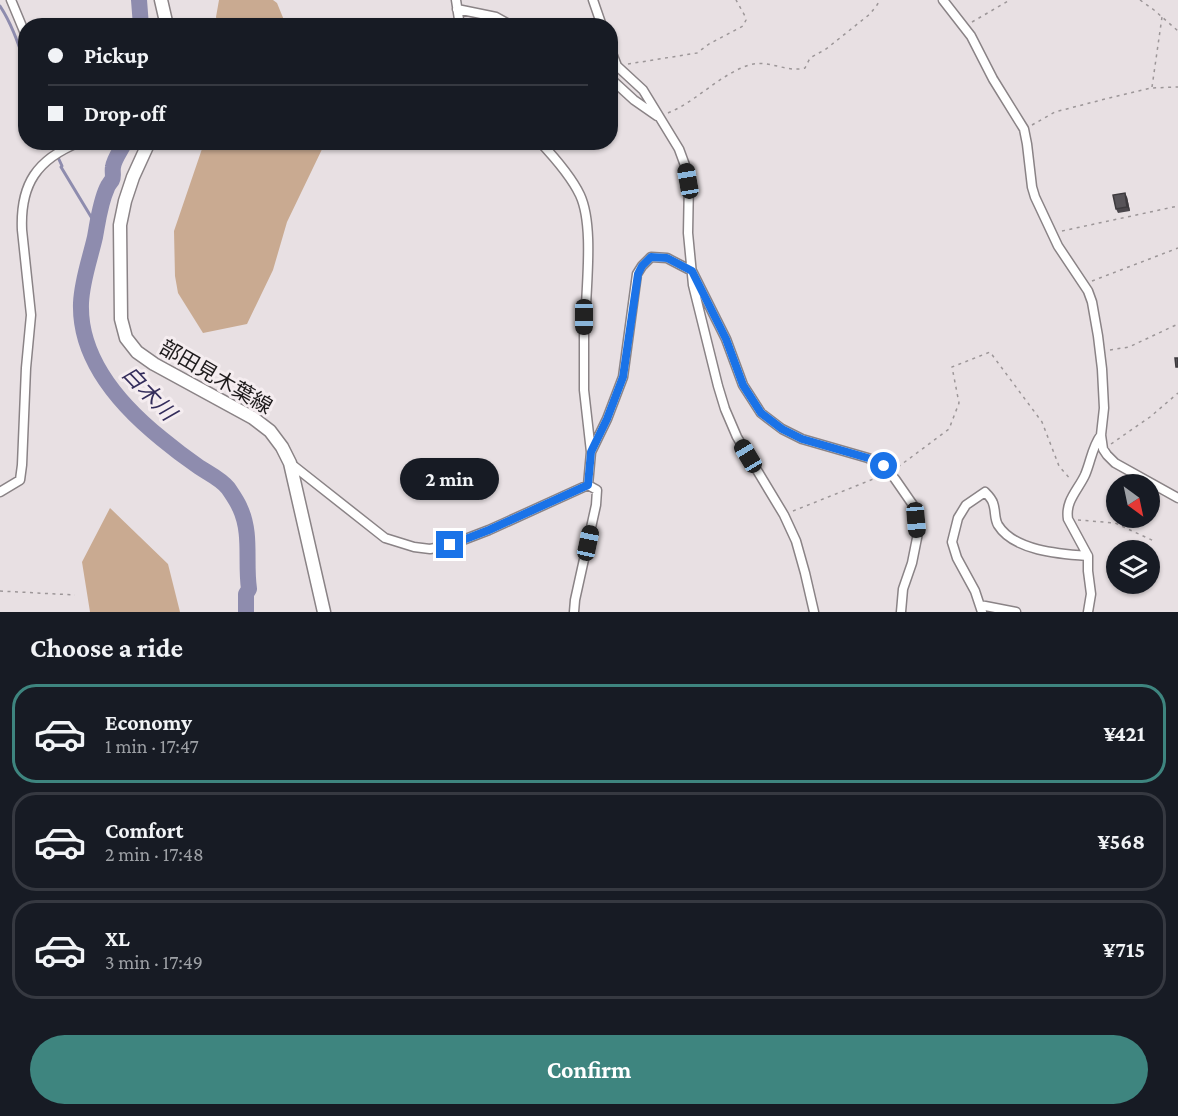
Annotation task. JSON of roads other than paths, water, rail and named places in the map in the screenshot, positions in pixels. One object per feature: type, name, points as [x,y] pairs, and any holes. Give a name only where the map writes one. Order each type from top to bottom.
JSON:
[{"type":"main road","points":[[161,0],[165,18]]},
{"type":"main road","name":"部田見木葉線","points":[[146,150],[128,193],[120,225],[121,319],[126,338],[137,352],[154,364],[254,418],[270,431],[282,447],[290,463],[324,612]]},
{"type":"street","points":[[11,0],[18,18]]},
{"type":"street","points":[[593,0],[599,18]]},
{"type":"street","points":[[943,0],[978,47],[993,79],[1024,129],[1035,197],[1063,254],[1088,291],[1100,351],[1104,396],[1101,435],[1103,449],[1115,464],[1178,498]]},
{"type":"street","points":[[457,4],[498,18]]},
{"type":"street","points":[[618,67],[643,90],[661,116],[679,149],[686,168],[688,233],[693,285],[703,332],[725,409],[736,437],[784,515],[796,541],[813,612]]},
{"type":"street","points":[[618,85],[634,100],[661,116]]},
{"type":"street","points":[[0,492],[20,480],[22,465],[26,368],[31,315],[21,216],[24,195],[28,183],[43,164],[61,150]]},
{"type":"street","points":[[547,150],[581,196],[588,230],[584,317],[584,390],[591,452],[588,485]]},
{"type":"street","points":[[591,452],[623,377],[638,274],[651,257],[667,258],[692,271],[726,339],[743,385],[761,413],[782,429],[802,439],[868,458],[884,466],[895,479],[912,505],[918,533],[912,563],[903,589],[901,612]]},
{"type":"street","points":[[1088,612],[1091,594],[1088,556],[1067,514],[1073,494],[1085,475],[1095,443],[1101,435]]},
{"type":"street","points":[[290,463],[385,538],[414,548],[430,549],[450,545],[588,485]]},
{"type":"street","points":[[574,612],[596,505],[597,490],[588,485]]},
{"type":"street","points":[[1016,612],[981,609],[975,591],[957,558],[952,542],[958,518],[966,505],[985,492],[993,502],[996,522],[1003,534],[1017,542],[1048,553],[1088,556]]},
{"type":"waterway","name":"白木川","points":[[139,0],[140,18]]},
{"type":"waterway","points":[[0,6],[18,44]]},
{"type":"waterway","points":[[55,150],[61,167],[96,225]]},
{"type":"waterway","name":"白木川","points":[[121,150],[115,161],[113,178],[103,200],[83,286],[82,324],[87,344],[105,380],[132,412],[176,450],[222,482],[236,500],[244,518],[247,538],[249,589],[246,594],[246,612]]}]
